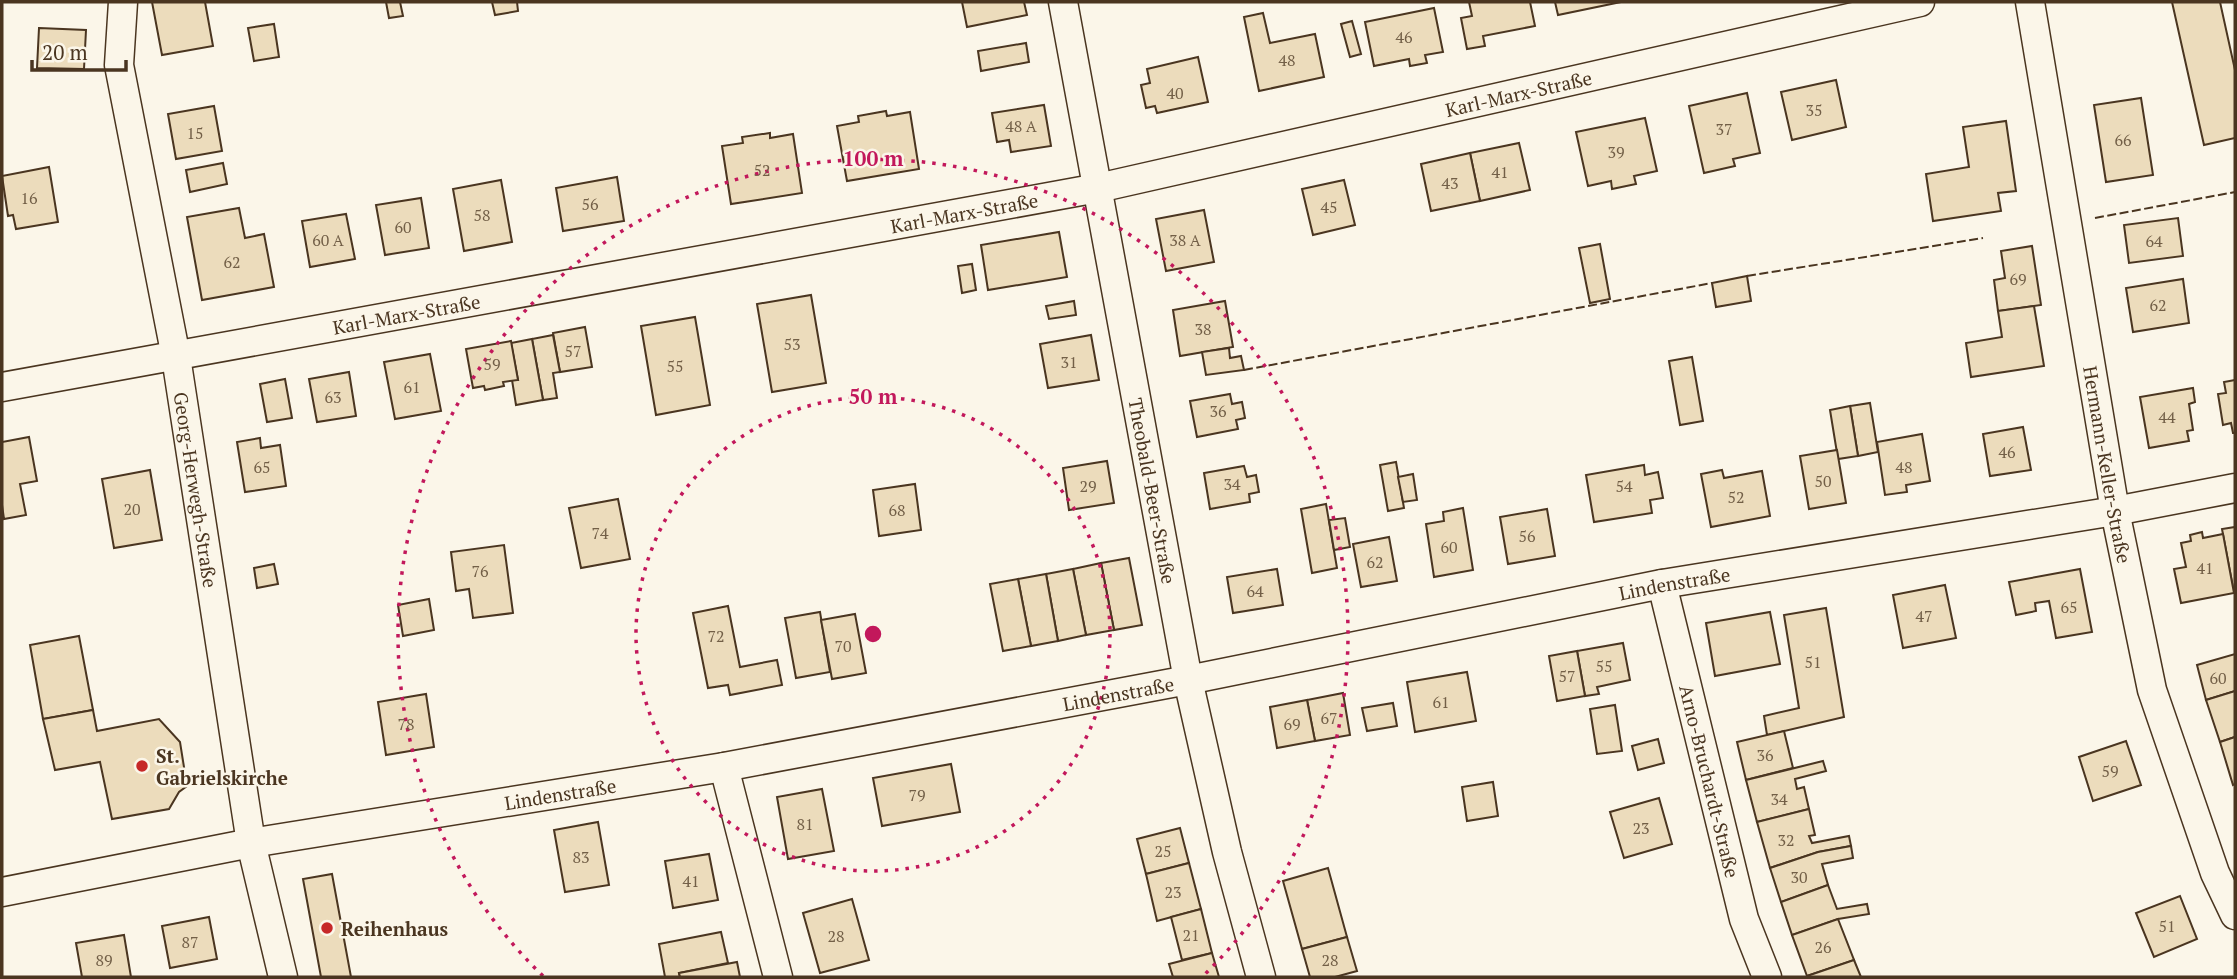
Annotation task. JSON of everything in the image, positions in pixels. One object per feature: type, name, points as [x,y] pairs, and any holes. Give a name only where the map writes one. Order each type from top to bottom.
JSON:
[{"type":"street","name":"Georg-Herwegh-Straße","points":[[122,2],[119,65],[176,357],[251,842],[283,977]]},
{"type":"street","name":"Theobald-Beer-Straße","points":[[1063,2],[1188,680],[1227,852],[1261,977]]},
{"type":"street","name":"Karl-Marx-Straße","points":[[2,387],[1098,188],[1920,2]]},
{"type":"street","name":"Hermann-Keller-Straße","points":[[2030,2],[2115,511],[2152,690],[2216,873],[2235,915]]},
{"type":"street","name":"Lindenstraße","points":[[2,892],[251,842],[723,767],[1188,680],[1662,584],[2115,511],[2235,488]]},
{"type":"street","name":"Arno-Bruchardt-Straße","points":[[1662,584],[1744,919],[1767,977]]},
{"type":"street","points":[[723,767],[778,977]]},
{"type":"building","points":[[152,2],[205,2],[213,46],[162,55]]},
{"type":"building","points":[[386,2],[400,2],[403,16],[389,18]]},
{"type":"building","points":[[492,2],[517,2],[518,11],[495,15]]},
{"type":"building","points":[[962,2],[1024,2],[1027,15],[967,27]]},
{"type":"building","points":[[1469,2],[1530,2],[1535,26],[1483,36],[1485,46],[1467,49],[1461,18],[1472,16]]},
{"type":"building","points":[[1555,2],[1621,2],[1558,15]]},
{"type":"building","points":[[2172,2],[2220,2],[2235,70],[2235,138],[2204,145]]},
{"type":"building","points":[[1434,8],[1443,52],[1425,55],[1427,63],[1410,66],[1409,59],[1374,66],[1365,22]]},
{"type":"building","points":[[1263,13],[1270,43],[1315,34],[1324,77],[1259,91],[1244,17]]},
{"type":"building","points":[[1352,21],[1361,54],[1350,57],[1341,24]]},
{"type":"building","points":[[274,24],[279,57],[254,61],[248,28]]},
{"type":"building","points":[[39,28],[86,30],[84,69],[37,68]]},
{"type":"building","points":[[1026,43],[1029,62],[981,71],[978,51]]},
{"type":"building","points":[[1198,57],[1208,102],[1157,113],[1155,106],[1146,108],[1141,85],[1150,83],[1147,69]]},
{"type":"building","points":[[1836,80],[1846,127],[1792,140],[1781,92]]},
{"type":"building","points":[[1747,93],[1760,153],[1733,159],[1735,166],[1704,173],[1689,106]]},
{"type":"building","points":[[2141,98],[2153,175],[2106,182],[2094,105]]},
{"type":"building","points":[[1044,105],[1051,146],[1011,152],[1009,140],[997,142],[992,113]]},
{"type":"building","points":[[214,106],[222,151],[176,159],[168,114]]},
{"type":"building","points":[[886,111],[887,116],[910,112],[919,169],[847,181],[837,126],[859,122],[858,116]]},
{"type":"building","points":[[1645,118],[1657,171],[1634,176],[1636,184],[1612,189],[1611,181],[1588,186],[1576,132]]},
{"type":"building","points":[[2006,121],[2016,191],[1998,193],[2001,211],[1933,221],[1926,174],[1969,167],[1963,127]]},
{"type":"building","points":[[770,133],[770,138],[793,134],[802,193],[731,204],[722,146],[743,143],[742,137]]},
{"type":"building","points":[[1519,143],[1530,190],[1480,201],[1470,153]]},
{"type":"building","points":[[1470,153],[1480,201],[1431,211],[1421,164]]},
{"type":"building","points":[[223,163],[227,184],[190,192],[186,170]]},
{"type":"building","points":[[49,167],[58,222],[16,229],[13,215],[8,216],[2,176]]},
{"type":"building","points":[[617,177],[624,221],[563,231],[556,188]]},
{"type":"building","points":[[501,180],[512,242],[464,251],[453,189]]},
{"type":"building","points":[[1344,180],[1355,225],[1313,235],[1302,189]]},
{"type":"building","points":[[421,198],[429,248],[385,255],[376,205]]},
{"type":"building","points":[[239,208],[245,238],[264,234],[274,287],[202,300],[187,217]]},
{"type":"building","points":[[1204,210],[1214,262],[1166,271],[1156,219]]},
{"type":"building","points":[[346,214],[355,259],[310,267],[302,221]]},
{"type":"building","points":[[2178,218],[2183,256],[2129,263],[2124,225]]},
{"type":"building","points":[[1059,232],[1067,277],[988,290],[981,245]]},
{"type":"building","points":[[1600,244],[1610,299],[1590,303],[1579,248]]},
{"type":"building","points":[[2032,246],[2041,305],[1998,311],[1994,280],[2005,278],[2001,251]]},
{"type":"building","points":[[972,264],[976,290],[962,293],[958,266]]},
{"type":"building","points":[[1747,276],[1751,301],[1716,307],[1712,283]]},
{"type":"building","points":[[2183,279],[2189,323],[2133,332],[2126,288]]},
{"type":"building","points":[[811,295],[826,383],[772,392],[757,304]]},
{"type":"building","points":[[1074,301],[1076,315],[1049,319],[1046,306]]},
{"type":"building","points":[[1225,301],[1233,347],[1180,356],[1173,310]]},
{"type":"building","points":[[2034,306],[2044,366],[1971,377],[1966,343],[2002,337],[1998,311]]},
{"type":"building","points":[[695,317],[710,405],[656,415],[641,326]]},
{"type":"building","points":[[585,327],[592,367],[560,372],[553,333]]},
{"type":"building","points":[[553,335],[560,372],[553,373],[557,398],[543,400],[532,339]]},
{"type":"building","points":[[1091,335],[1099,380],[1048,388],[1040,344]]},
{"type":"building","points":[[532,339],[543,400],[516,405],[512,380],[518,380],[511,343]]},
{"type":"building","points":[[511,341],[518,380],[503,382],[504,386],[485,390],[484,386],[473,388],[466,349]]},
{"type":"building","points":[[1229,348],[1230,358],[1241,356],[1244,370],[1206,375],[1202,352]]},
{"type":"building","points":[[430,354],[441,411],[395,419],[384,362]]},
{"type":"building","points":[[1692,357],[1703,421],[1680,425],[1669,361]]},
{"type":"building","points":[[349,372],[356,416],[317,422],[309,379]]},
{"type":"building","points":[[285,379],[292,418],[267,422],[260,384]]},
{"type":"building","points":[[2235,380],[2233,433],[2231,423],[2223,425],[2218,394],[2226,393],[2224,382]]},
{"type":"building","points":[[2193,388],[2195,402],[2189,404],[2193,430],[2187,431],[2189,441],[2149,448],[2140,397]]},
{"type":"building","points":[[1230,394],[1232,404],[1242,402],[1245,418],[1236,420],[1238,429],[1197,437],[1190,401]]},
{"type":"building","points":[[1870,403],[1878,452],[1858,456],[1850,406]]},
{"type":"building","points":[[1850,406],[1858,456],[1838,459],[1830,410]]},
{"type":"building","points":[[2023,427],[2031,470],[1990,476],[1983,434]]},
{"type":"building","points":[[1922,434],[1930,481],[1906,485],[1907,492],[1885,495],[1877,442]]},
{"type":"building","points":[[29,437],[37,481],[20,484],[26,515],[4,519],[2,442]]},
{"type":"building","points":[[260,438],[261,448],[280,445],[286,486],[245,492],[237,442]]},
{"type":"building","points":[[1837,450],[1846,503],[1809,509],[1800,456]]},
{"type":"building","points":[[1107,461],[1114,503],[1069,510],[1063,468]]},
{"type":"building","points":[[1396,462],[1404,508],[1388,511],[1380,465]]},
{"type":"building","points":[[1644,465],[1645,475],[1658,472],[1663,498],[1650,500],[1652,513],[1594,522],[1586,475]]},
{"type":"building","points":[[1244,466],[1247,477],[1256,475],[1259,492],[1249,494],[1250,502],[1210,509],[1204,473]]},
{"type":"building","points":[[150,470],[162,540],[114,548],[102,479]]},
{"type":"building","points":[[1722,470],[1724,478],[1762,471],[1770,516],[1711,527],[1701,474]]},
{"type":"building","points":[[1413,474],[1417,500],[1403,502],[1398,477]]},
{"type":"building","points":[[915,484],[921,530],[879,536],[873,490]]},
{"type":"building","points":[[618,499],[630,559],[581,568],[569,508]]},
{"type":"building","points":[[1326,504],[1337,568],[1312,573],[1301,509]]},
{"type":"building","points":[[1463,508],[1473,570],[1434,577],[1426,524],[1444,521],[1443,512]]},
{"type":"building","points":[[1547,509],[1555,556],[1508,564],[1500,517]]},
{"type":"building","points":[[1345,518],[1350,547],[1334,550],[1329,520]]},
{"type":"building","points":[[2235,527],[2235,593],[2234,593],[2222,529]]},
{"type":"building","points":[[2202,532],[2203,538],[2223,534],[2234,593],[2181,603],[2174,569],[2186,567],[2181,543],[2191,541],[2190,535]]},
{"type":"building","points":[[1389,537],[1397,581],[1361,587],[1353,544]]},
{"type":"building","points":[[504,545],[513,613],[473,618],[469,589],[456,591],[451,552]]},
{"type":"building","points":[[1129,558],[1142,625],[1114,630],[1101,563]]},
{"type":"building","points":[[1101,563],[1114,630],[1086,635],[1073,569]]},
{"type":"building","points":[[274,564],[278,584],[257,588],[254,568]]},
{"type":"building","points":[[1073,569],[1086,635],[1058,641],[1046,574]]},
{"type":"building","points":[[1277,569],[1283,605],[1233,613],[1227,577]]},
{"type":"building","points":[[2080,569],[2092,632],[2056,638],[2049,601],[2035,603],[2036,611],[2016,615],[2009,582]]},
{"type":"building","points":[[1046,574],[1058,641],[1031,646],[1018,579]]},
{"type":"building","points":[[1018,579],[1031,646],[1003,651],[990,584]]},
{"type":"building","points":[[1945,585],[1956,638],[1903,648],[1893,595]]},
{"type":"building","points":[[429,599],[434,630],[403,636],[398,605]]},
{"type":"building","points":[[728,606],[740,667],[777,660],[782,685],[730,695],[728,685],[708,688],[693,613]]},
{"type":"building","points":[[1826,608],[1844,717],[1767,735],[1764,716],[1799,708],[1784,615]]},
{"type":"building","points":[[820,612],[830,672],[796,678],[785,618]]},
{"type":"building","points":[[1770,612],[1780,664],[1715,676],[1706,623]]},
{"type":"building","points":[[855,614],[866,673],[832,679],[821,620]]},
{"type":"building","points":[[79,636],[93,710],[43,719],[30,645]]},
{"type":"building","points":[[1623,643],[1630,680],[1597,687],[1599,694],[1585,696],[1577,651]]},
{"type":"building","points":[[1577,651],[1585,696],[1557,701],[1549,656]]},
{"type":"building","points":[[2235,654],[2235,691],[2206,700],[2197,665]]},
{"type":"building","points":[[1467,672],[1476,721],[1415,732],[1407,682]]},
{"type":"building","points":[[2235,691],[2235,737],[2220,742],[2206,700]]},
{"type":"building","points":[[1343,693],[1350,735],[1315,741],[1307,700]]},
{"type":"building","points":[[426,694],[434,747],[386,755],[378,702]]},
{"type":"building","points":[[1307,700],[1315,741],[1277,748],[1270,707]]},
{"type":"building","points":[[1393,703],[1397,726],[1367,731],[1362,708]]},
{"type":"building","points":[[1615,705],[1622,751],[1597,754],[1590,709]]},
{"type":"building","name":"St. Gabrielskirche","points":[[93,710],[97,731],[159,719],[180,742],[187,786],[179,792],[169,809],[112,819],[100,762],[55,770],[43,719]]},
{"type":"building","points":[[1784,731],[1793,768],[1746,780],[1737,742]]},
{"type":"building","points":[[2235,737],[2235,784],[2233,785],[2220,742]]},
{"type":"building","points":[[1658,739],[1664,763],[1638,770],[1632,746]]},
{"type":"building","points":[[2126,741],[2141,785],[2093,801],[2079,757]]},
{"type":"building","points":[[1823,761],[1826,771],[1795,779],[1797,789],[1804,787],[1809,809],[1757,822],[1746,780]]},
{"type":"building","points":[[951,764],[960,812],[882,826],[873,778]]},
{"type":"building","points":[[1493,782],[1498,816],[1467,821],[1462,787]]},
{"type":"building","points":[[822,789],[834,851],[788,859],[777,797]]},
{"type":"building","points":[[1659,798],[1672,844],[1624,858],[1610,812]]},
{"type":"building","points":[[1809,809],[1815,835],[1809,836],[1812,843],[1849,836],[1851,846],[1818,852],[1770,868],[1757,822]]},
{"type":"building","points":[[598,822],[609,885],[565,892],[554,830]]},
{"type":"building","points":[[1180,828],[1189,863],[1146,874],[1137,839]]},
{"type":"building","points":[[1851,846],[1853,858],[1822,864],[1828,885],[1781,902],[1770,868],[1818,852]]},
{"type":"building","points":[[709,854],[718,900],[673,908],[665,861]]},
{"type":"building","points":[[1189,863],[1201,909],[1157,921],[1146,874]]},
{"type":"building","points":[[1328,868],[1347,937],[1302,949],[1283,881]]},
{"type":"building","name":"Reihenhaus","points":[[332,874],[351,977],[321,977],[303,879]]},
{"type":"building","points":[[1828,885],[1837,909],[1867,904],[1869,914],[1838,919],[1792,935],[1781,902]]},
{"type":"building","points":[[2180,896],[2197,939],[2154,957],[2136,913]]},
{"type":"building","points":[[852,899],[869,960],[820,973],[803,913]]},
{"type":"building","points":[[1201,909],[1212,953],[1182,960],[1171,917]]},
{"type":"building","points":[[209,917],[217,959],[170,968],[162,926]]},
{"type":"building","points":[[1838,919],[1854,960],[1807,976],[1792,935]]},
{"type":"building","points":[[721,932],[728,963],[679,973],[680,977],[665,977],[659,944]]},
{"type":"building","points":[[124,935],[131,977],[82,977],[76,943]]},
{"type":"building","points":[[1347,937],[1357,971],[1335,977],[1310,977],[1302,949]]},
{"type":"building","points":[[1212,953],[1219,977],[1173,977],[1169,964]]},
{"type":"building","points":[[1854,960],[1861,977],[1807,977],[1807,976]]},
{"type":"building","points":[[737,962],[740,977],[680,977],[679,973]]},
{"type":"fence","points":[[2095,218],[2235,192]]},
{"type":"fence","points":[[1747,276],[1983,238]]},
{"type":"fence","points":[[1244,370],[1712,283]]},
{"type":"place","name":"St. Gabrielskirche","points":[[142,766]]},
{"type":"place","name":"Reihenhaus","points":[[327,928]]}]
